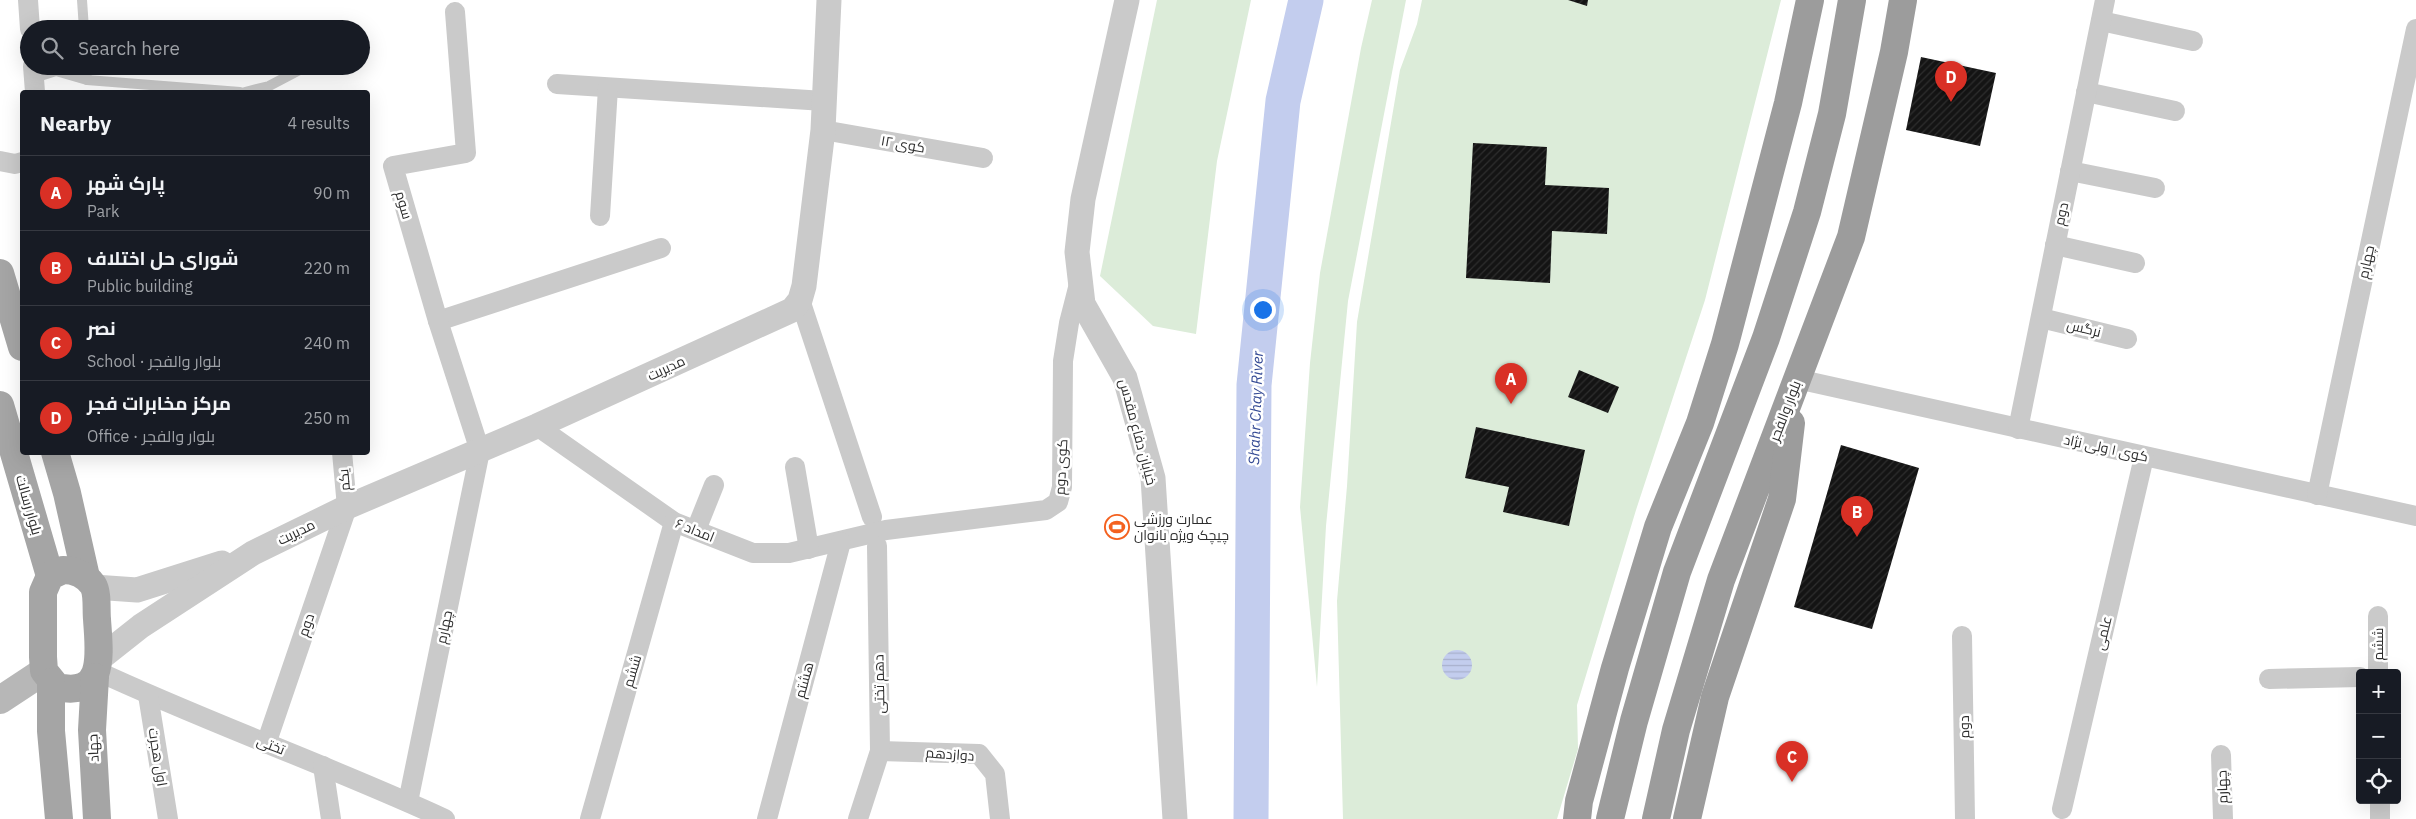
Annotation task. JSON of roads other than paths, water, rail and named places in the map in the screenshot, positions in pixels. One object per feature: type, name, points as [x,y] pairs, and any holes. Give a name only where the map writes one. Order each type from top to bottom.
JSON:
[{"type":"highway","points":[[1576,813],[1615,668],[1658,527],[1700,423],[1725,344],[1788,103],[1810,0]]},
{"type":"highway","points":[[1610,819],[1634,721],[1676,572],[1766,338],[1807,212],[1832,114],[1852,0]]},
{"type":"highway","name":"بلوار والفجر","points":[[1656,819],[1676,730],[1721,580],[1851,237],[1894,52],[1903,0]]},
{"type":"highway","points":[[1687,819],[1715,697],[1782,499],[1797,378]]},
{"type":"main road","points":[[0,272],[20,340]]},
{"type":"main road","name":"بلوار رسالت","points":[[0,406],[50,576]]},
{"type":"main road","points":[[55,455],[67,493],[90,582]]},
{"type":"main road","points":[[58,819],[43,592],[50,576],[56,573],[71,570],[90,582]]},
{"type":"main road","name":"جهاد","points":[[90,582],[97,670],[92,730],[97,819]]},
{"type":"main road","points":[[48,677],[57,687],[76,689],[84,687],[97,670]]},
{"type":"main road","points":[[0,700],[48,677]]},
{"type":"main road","points":[[51,731],[61,720],[67,718],[80,720],[92,730]]},
{"type":"street","points":[[28,0],[29,20]]},
{"type":"street","points":[[800,300],[804,286],[823,130],[828,0]]},
{"type":"street","name":"خیابان دفاع مقدس","points":[[1127,0],[1084,199],[1077,252],[1083,304],[1125,378],[1153,478],[1175,819]]},
{"type":"street","name":"دوم","points":[[2018,429],[2105,0]]},
{"type":"street","name":"سوم","points":[[455,12],[466,153],[393,166],[438,321],[480,451]]},
{"type":"street","points":[[2101,21],[2193,41]]},
{"type":"street","name":"چهارم","points":[[2317,495],[2410,90],[2416,29]]},
{"type":"street","points":[[557,84],[824,101]]},
{"type":"street","points":[[600,216],[608,88]]},
{"type":"street","points":[[2086,92],[2175,111]]},
{"type":"street","name":"کوی ۱۲","points":[[823,130],[983,158]]},
{"type":"street","points":[[0,162],[15,164],[20,163]]},
{"type":"street","points":[[2070,170],[2155,188]]},
{"type":"street","points":[[2055,244],[2135,263]]},
{"type":"street","points":[[438,321],[661,248]]},
{"type":"street","name":"کوی دوم","points":[[876,532],[1046,510],[1058,502],[1062,487],[1063,361],[1069,323],[1080,279]]},
{"type":"street","name":"مدیریت","points":[[97,670],[141,626],[254,553],[347,507],[537,426],[792,310],[800,300]]},
{"type":"street","name":"دهم تختی","points":[[800,300],[876,532],[880,751],[858,819]]},
{"type":"street","name":"نرگس","points":[[2040,318],[2127,339]]},
{"type":"street","name":"کوی ۱ ولی نژاد","points":[[1797,378],[2018,429],[2416,516]]},
{"type":"street","name":"امداد ۶","points":[[537,426],[674,522],[753,553],[789,553],[842,542],[876,532]]},
{"type":"street","name":"چهارم","points":[[408,802],[480,451]]},
{"type":"street","points":[[63,455],[67,493]]},
{"type":"street","name":"یکم","points":[[342,455],[347,507]]},
{"type":"street","name":"علمی","points":[[2062,809],[2144,457]]},
{"type":"street","points":[[795,468],[809,549]]},
{"type":"street","points":[[696,530],[714,485]]},
{"type":"street","name":"دوم","points":[[266,744],[347,507]]},
{"type":"street","name":"ششم","points":[[590,819],[674,522]]},
{"type":"street","name":"هشتم","points":[[768,819],[842,542]]},
{"type":"street","name":"مدیریت","points":[[90,582],[137,590],[254,553]]},
{"type":"street","name":"ششم","points":[[2378,616],[2378,669]]},
{"type":"street","name":"دوم","points":[[1962,636],[1965,819]]},
{"type":"street","name":"تختی","points":[[97,670],[148,695],[323,766],[445,819]]},
{"type":"street","points":[[2269,679],[2356,677]]},
{"type":"street","name":"اول هجرت","points":[[148,695],[168,819]]},
{"type":"street","name":"دوازدهم","points":[[880,751],[979,754],[995,774],[1000,819]]},
{"type":"street","name":"چهارم","points":[[2222,755],[2223,819]]},
{"type":"street","points":[[323,766],[332,819]]},
{"type":"street","points":[[2380,804],[2380,819]]},
{"type":"lane","points":[[82,0],[83,20]]},
{"type":"lane","points":[[70,75],[87,80],[214,90]]},
{"type":"lane","points":[[87,75],[87,80]]},
{"type":"lane","points":[[253,90],[269,86],[290,75]]},
{"type":"water","points":[[1457,650],[1468,654],[1472,665],[1468,676],[1457,680],[1446,676],[1442,665],[1446,654]]},
{"type":"waterway","name":"Shahr Chay River","points":[[1251,819],[1254,385],[1283,101],[1306,0]]},
{"type":"place","name":"مرکز مخابرات فجر","points":[[1951,102]]},
{"type":"place","name":"پارک شهر","points":[[1511,404]]},
{"type":"place","name":"عمارت ورزشی چیچک ویژه بانوان","points":[[1117,527]]},
{"type":"place","name":"شورای حل اختلاف","points":[[1857,537]]},
{"type":"place","name":"نصر","points":[[1792,782]]}]
